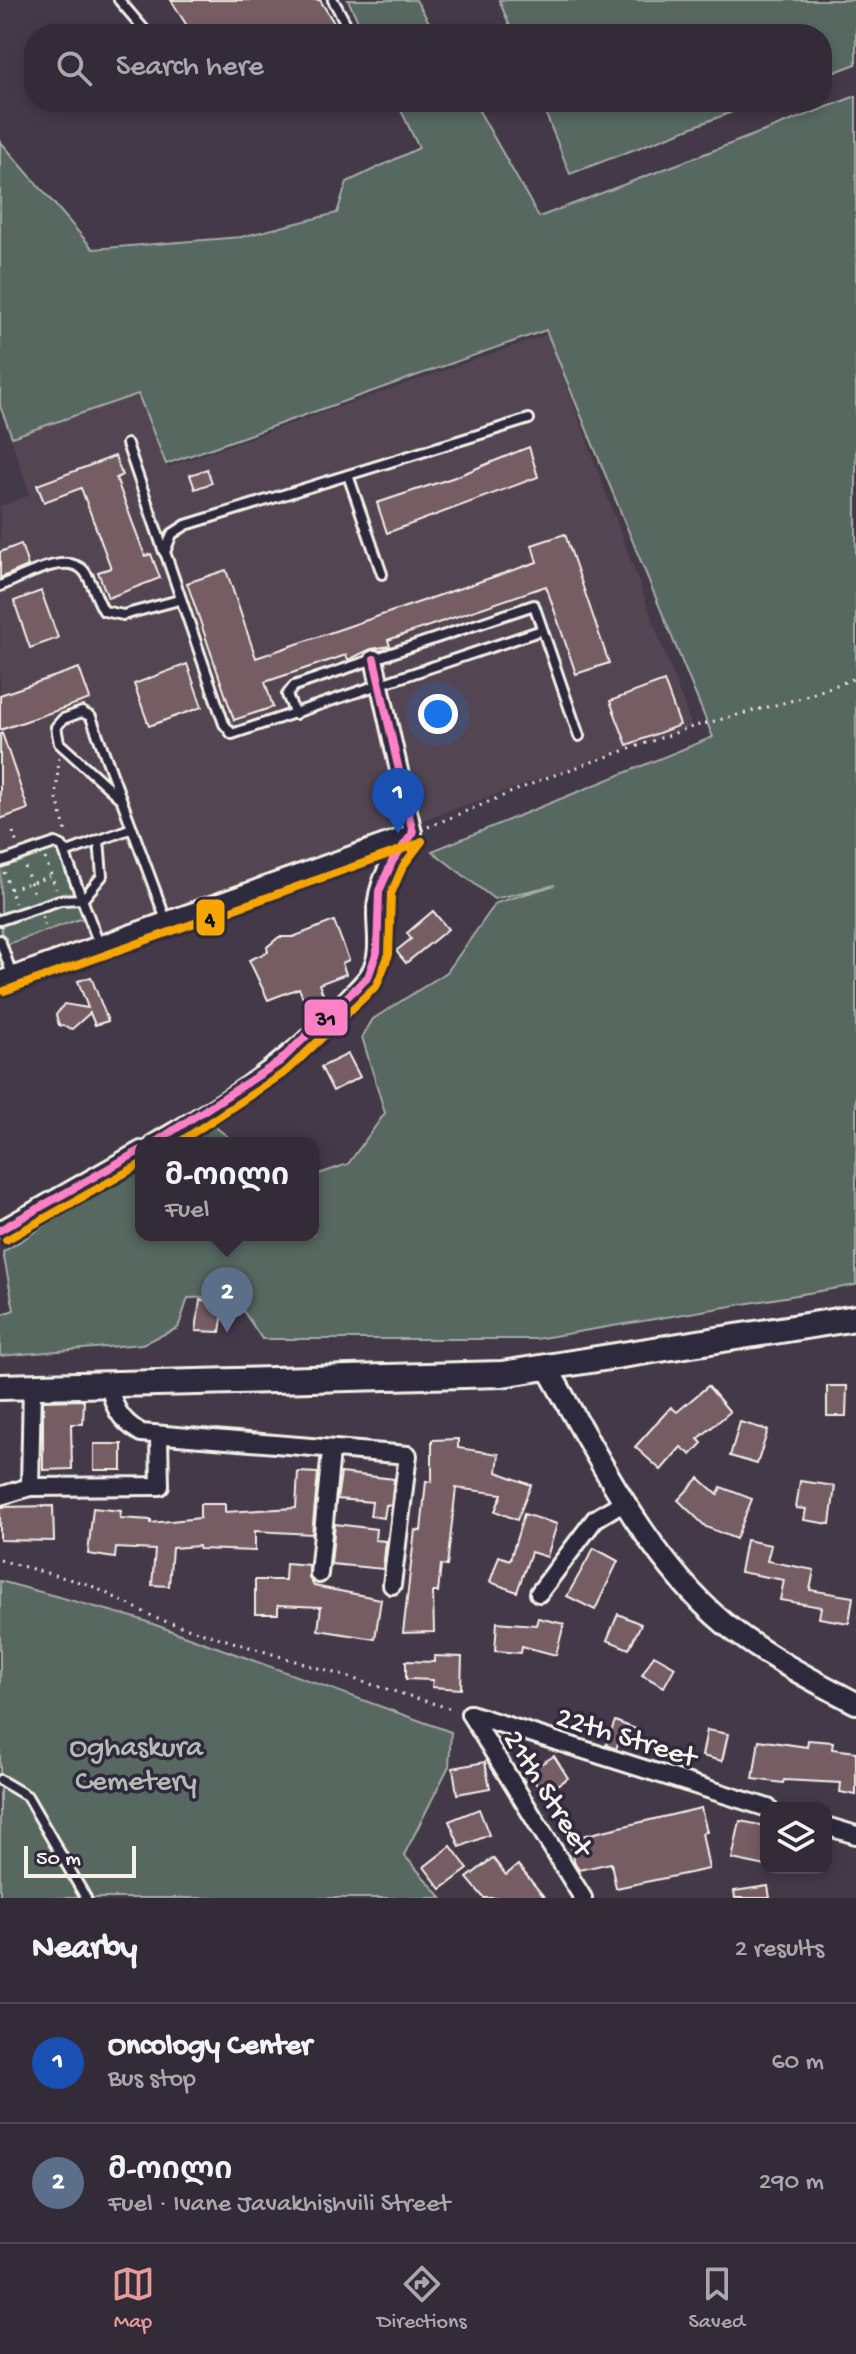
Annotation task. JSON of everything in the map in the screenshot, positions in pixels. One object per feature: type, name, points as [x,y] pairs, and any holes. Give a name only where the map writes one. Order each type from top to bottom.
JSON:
[{"type":"main road","points":[[0,1387],[502,1374],[856,1318]]},
{"type":"street","points":[[374,659],[382,682],[413,833]]},
{"type":"street","points":[[6,977],[413,833]]},
{"type":"street","points":[[164,1137],[234,1095],[323,1025],[370,973],[379,946],[376,912],[381,882],[396,851],[413,833]]},
{"type":"street","points":[[0,1230],[135,1153]]},
{"type":"street","points":[[548,1369],[623,1502],[666,1560],[725,1623],[809,1678],[856,1703]]},
{"type":"street","points":[[108,1382],[115,1410],[125,1423],[141,1433],[159,1437],[408,1455],[392,1585]]},
{"type":"street","points":[[30,1487],[32,1384]]},
{"type":"street","points":[[0,1496],[30,1487],[160,1486],[159,1437]]},
{"type":"street","points":[[319,1574],[331,1451]]},
{"type":"street","points":[[539,1593],[595,1519],[623,1502]]},
{"type":"street","name":"22th Street","points":[[470,1714],[760,1805]]},
{"type":"street","name":"21th Street","points":[[470,1714],[583,1898]]},
{"type":"street","points":[[832,1828],[856,1835]]},
{"type":"lane","points":[[119,0],[139,24]]},
{"type":"lane","points":[[333,0],[344,24]]},
{"type":"lane","points":[[165,552],[172,534],[186,525],[529,419]]},
{"type":"lane","points":[[127,444],[179,600],[227,730],[238,733],[542,630]]},
{"type":"lane","points":[[348,475],[382,574]]},
{"type":"lane","points":[[0,586],[60,563],[71,563],[86,573],[104,611],[123,615],[179,600]]},
{"type":"lane","points":[[295,714],[287,690],[534,605],[579,736]]},
{"type":"lane","points":[[121,799],[56,736],[56,727],[74,713],[87,713],[121,799],[166,920]]},
{"type":"lane","points":[[65,853],[132,828]]},
{"type":"lane","points":[[0,920],[60,900],[83,899],[102,876],[99,840]]},
{"type":"lane","points":[[0,862],[55,843],[62,846],[99,944]]},
{"type":"lane","points":[[0,940],[6,977]]},
{"type":"lane","points":[[0,1780],[27,1796],[86,1898]]},
{"type":"path","points":[[413,833],[546,778],[692,727],[798,699],[856,678]]},
{"type":"path","points":[[63,746],[55,780],[58,812],[76,849]]},
{"type":"path","points":[[41,848],[60,900]]},
{"type":"path","points":[[21,855],[47,931]]},
{"type":"path","points":[[0,862],[19,914]]},
{"type":"path","points":[[10,889],[52,876]]},
{"type":"path","points":[[0,1560],[90,1585],[158,1619],[470,1714]]},
{"type":"shaded area","points":[[548,334],[692,727],[286,867],[0,971],[0,506],[30,495],[10,436],[139,390],[167,467]]},
{"type":"green space","points":[[348,0],[416,0],[430,24],[359,24]]},
{"type":"green space","points":[[499,0],[856,0],[856,64],[832,73],[832,24],[509,24]]},
{"type":"green space","points":[[856,96],[856,1285],[536,1339],[262,1339],[234,1297],[188,1298],[178,1328],[142,1344],[0,1356],[0,1315],[14,1310],[3,1252],[135,1169],[135,1241],[319,1241],[319,1174],[348,1164],[385,1113],[362,1037],[373,1019],[447,972],[496,903],[555,885],[494,899],[432,851],[713,737],[546,330],[166,464],[138,394],[12,437],[0,406],[0,141],[93,249],[241,237],[337,213],[347,182],[419,148],[402,112],[480,112],[539,217],[814,112],[832,112],[832,105]]},
{"type":"green space","points":[[545,112],[732,112],[570,174]]},
{"type":"green space","points":[[55,843],[62,846],[89,916],[2,946],[0,862]]},
{"type":"green space","points":[[209,1122],[228,1137],[185,1137]]},
{"type":"green space","name":"Oghaskura Cemetery","points":[[0,1581],[136,1618],[451,1732],[449,1766],[404,1855],[442,1898],[0,1898]]},
{"type":"building","points":[[171,0],[320,0],[334,23],[332,24],[186,24]]},
{"type":"building","points":[[529,447],[538,477],[387,533],[377,503],[455,477]]},
{"type":"building","points":[[115,456],[122,475],[116,478],[145,556],[151,554],[160,578],[108,598],[98,572],[111,568],[81,488],[44,502],[37,485]]},
{"type":"building","points":[[207,469],[212,483],[195,489],[190,475]]},
{"type":"building","points":[[565,534],[609,663],[576,674],[546,586],[388,640],[390,646],[371,649],[348,660],[346,655],[265,682],[273,707],[234,720],[187,583],[226,570],[256,658],[537,562],[532,545]]},
{"type":"building","points":[[21,544],[28,566],[0,578],[0,552]]},
{"type":"building","points":[[41,591],[58,638],[30,648],[14,601]]},
{"type":"building","points":[[187,664],[202,707],[149,726],[134,684]]},
{"type":"building","points":[[79,668],[90,699],[0,730],[0,695]]},
{"type":"building","points":[[664,681],[680,725],[627,745],[610,701]]},
{"type":"building","points":[[0,734],[28,809],[0,819]]},
{"type":"building","points":[[433,911],[448,929],[406,963],[396,951],[411,939],[407,933]]},
{"type":"building","points":[[334,921],[349,960],[342,963],[346,974],[319,984],[327,1004],[309,1014],[299,988],[268,1000],[249,960],[268,952],[267,947],[279,937],[293,937]]},
{"type":"building","points":[[91,977],[108,1021],[95,1025],[90,1013],[72,1029],[59,1025],[56,1015],[64,1004],[88,1008],[78,981]]},
{"type":"building","points":[[348,1054],[360,1077],[333,1091],[321,1067]]},
{"type":"building","points":[[200,1300],[225,1301],[220,1332],[196,1331]]},
{"type":"building","points":[[708,1386],[730,1412],[698,1439],[702,1443],[691,1455],[681,1447],[661,1470],[635,1447],[671,1407],[677,1412]]},
{"type":"building","points":[[827,1386],[847,1386],[846,1416],[827,1416]]},
{"type":"building","points":[[84,1400],[83,1424],[71,1424],[72,1469],[43,1470],[43,1401]]},
{"type":"building","points":[[740,1422],[768,1430],[757,1464],[730,1456]]},
{"type":"building","points":[[458,1439],[458,1448],[499,1454],[497,1472],[531,1485],[517,1520],[495,1511],[502,1494],[456,1488],[447,1566],[441,1565],[438,1592],[433,1592],[434,1632],[403,1633],[415,1530],[421,1531],[426,1481],[432,1482],[432,1440]]},
{"type":"building","points":[[94,1444],[122,1444],[122,1470],[94,1470]]},
{"type":"building","points":[[298,1472],[318,1473],[312,1534],[255,1531],[255,1551],[199,1549],[199,1546],[172,1548],[169,1586],[152,1585],[155,1550],[116,1548],[115,1558],[88,1554],[93,1508],[121,1511],[120,1518],[151,1520],[151,1523],[200,1518],[200,1504],[225,1504],[225,1512],[296,1508]]},
{"type":"building","points":[[341,1473],[394,1479],[391,1506],[386,1505],[384,1518],[370,1516],[372,1502],[337,1499]]},
{"type":"building","points":[[699,1478],[718,1495],[721,1487],[752,1499],[736,1539],[706,1527],[678,1500]]},
{"type":"building","points":[[800,1481],[835,1486],[830,1524],[804,1520],[806,1509],[796,1508]]},
{"type":"building","points":[[53,1506],[54,1541],[0,1540],[0,1507]]},
{"type":"building","points":[[524,1514],[557,1524],[547,1557],[531,1552],[517,1592],[490,1582],[499,1556],[510,1560]]},
{"type":"building","points":[[335,1524],[376,1529],[375,1540],[386,1541],[383,1569],[331,1564]]},
{"type":"building","points":[[746,1540],[771,1545],[767,1561],[814,1570],[810,1590],[853,1597],[849,1623],[819,1618],[821,1607],[780,1600],[784,1580],[740,1572]]},
{"type":"building","points":[[594,1548],[618,1561],[595,1610],[567,1596]]},
{"type":"building","points":[[286,1563],[309,1565],[309,1578],[314,1586],[381,1599],[375,1639],[318,1630],[321,1607],[278,1605],[278,1614],[255,1614],[255,1580],[285,1580]]},
{"type":"building","points":[[618,1614],[641,1624],[629,1649],[607,1640]]},
{"type":"building","points":[[538,1618],[564,1624],[556,1655],[522,1646],[521,1653],[495,1651],[497,1622],[536,1625]]},
{"type":"building","points":[[654,1655],[675,1667],[664,1687],[642,1675]]},
{"type":"building","points":[[434,1656],[462,1657],[461,1689],[432,1687],[433,1680],[406,1679],[406,1661],[434,1662]]},
{"type":"building","points":[[615,1721],[636,1729],[631,1742],[620,1738],[616,1749],[606,1745]]},
{"type":"building","points":[[707,1730],[728,1734],[722,1761],[702,1756]]},
{"type":"building","points":[[759,1740],[807,1747],[808,1740],[833,1742],[832,1749],[856,1752],[856,1795],[840,1792],[841,1783],[784,1780],[783,1783],[753,1779]]},
{"type":"building","points":[[554,1756],[568,1778],[542,1794],[534,1780],[524,1781],[521,1776]]},
{"type":"building","points":[[485,1762],[490,1788],[457,1794],[453,1768]]},
{"type":"building","points":[[701,1808],[707,1832],[702,1833],[709,1869],[616,1888],[611,1863],[579,1870],[575,1864],[569,1839]]},
{"type":"building","points":[[479,1809],[489,1835],[460,1847],[449,1821]]},
{"type":"building","points":[[740,1821],[760,1825],[760,1865],[732,1859]]},
{"type":"building","points":[[451,1846],[468,1869],[441,1889],[424,1867]]},
{"type":"building","points":[[493,1858],[506,1875],[518,1865],[545,1898],[484,1898],[467,1878]]},
{"type":"building","points":[[768,1886],[770,1898],[735,1898],[734,1891]]},
{"type":"transit line","name":"31","points":[[374,659],[413,833]]},
{"type":"transit line","name":"31","points":[[163,1137],[279,1062],[368,977],[377,952],[379,891],[393,860],[413,833]]},
{"type":"transit line","name":"4","points":[[187,1137],[287,1071],[377,985],[389,954],[391,894],[403,866],[422,841]]},
{"type":"transit line","name":"4","points":[[4,991],[417,844]]},
{"type":"transit line","name":"31","points":[[0,1230],[135,1153]]},
{"type":"transit line","name":"4","points":[[6,1240],[135,1167]]},
{"type":"place","name":"Oncology Center","points":[[398,834]]},
{"type":"place","name":"მ-ოილი","points":[[227,1333]]}]
